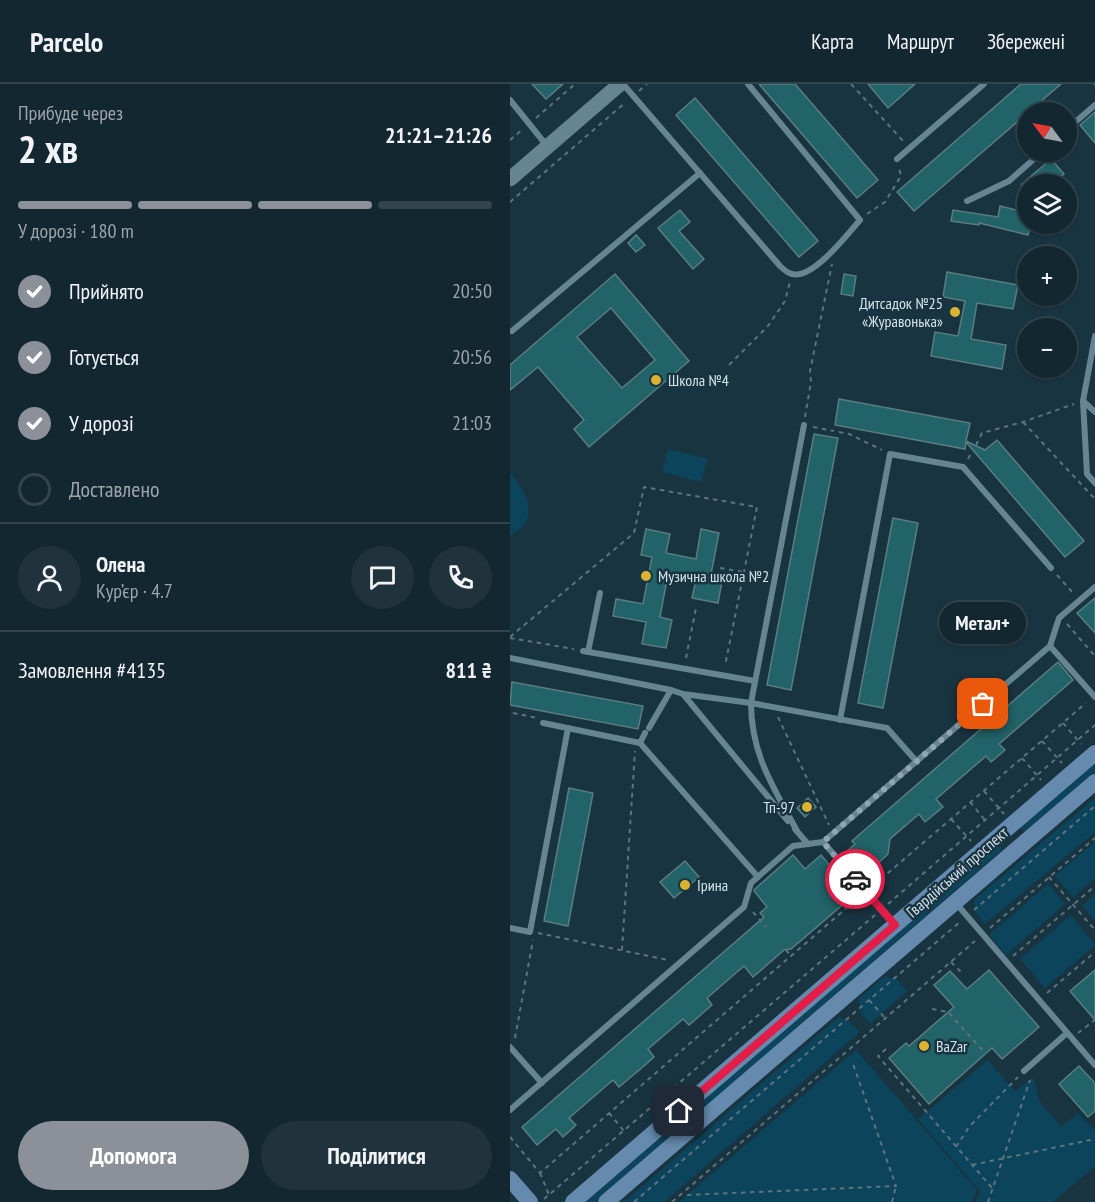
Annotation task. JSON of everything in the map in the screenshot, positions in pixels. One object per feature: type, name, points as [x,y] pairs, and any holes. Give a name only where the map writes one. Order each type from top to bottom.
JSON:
[{"type":"main road","name":"Гвардійський проспект","points":[[573,1202],[895,925],[1005,823],[1090,751]]},
{"type":"main road","name":"Гвардійський проспект","points":[[606,1202],[1095,782]]},
{"type":"main road","points":[[1005,823],[1019,847]]},
{"type":"main road","points":[[510,1179],[530,1202]]},
{"type":"street","points":[[510,179],[621,84]]},
{"type":"lane","points":[[621,84],[780,266],[792,275],[806,273],[838,247],[860,220],[748,84]]},
{"type":"lane","points":[[897,159],[984,84]]},
{"type":"lane","points":[[510,100],[547,147]]},
{"type":"lane","points":[[1077,121],[1095,105]]},
{"type":"lane","points":[[967,201],[1009,181],[1031,162]]},
{"type":"lane","points":[[512,331],[700,173]]},
{"type":"lane","points":[[1095,336],[1083,401],[1087,474],[1095,483]]},
{"type":"lane","points":[[1083,401],[1095,412]]},
{"type":"lane","points":[[797,831],[772,788],[758,753],[751,723],[751,703],[804,423]]},
{"type":"lane","points":[[840,720],[890,454],[963,467],[1052,568]]},
{"type":"lane","points":[[510,1110],[744,907],[751,883],[793,846],[823,842],[1050,646],[1061,617],[1095,587]]},
{"type":"lane","points":[[600,593],[585,651],[755,681]]},
{"type":"lane","points":[[1050,646],[1095,696]]},
{"type":"lane","points":[[510,658],[683,694],[751,703],[887,728],[916,762]]},
{"type":"lane","points":[[638,742],[671,690]]},
{"type":"lane","points":[[683,694],[808,844]]},
{"type":"lane","points":[[543,723],[638,742],[758,877]]},
{"type":"lane","points":[[510,928],[530,932],[568,728]]},
{"type":"lane","points":[[823,842],[895,925]]},
{"type":"lane","points":[[955,902],[1095,1065]]},
{"type":"lane","points":[[1024,1071],[1070,1036]]},
{"type":"lane","points":[[511,1048],[542,1083]]},
{"type":"path","points":[[510,140],[575,84]]},
{"type":"path","points":[[510,202],[647,84]]},
{"type":"path","points":[[852,84],[910,148]]},
{"type":"path","points":[[860,220],[885,202],[901,176],[897,159]]},
{"type":"path","points":[[827,255],[832,261],[823,316],[810,371],[811,382],[804,423],[834,431]]},
{"type":"path","points":[[729,364],[768,326],[785,301],[792,275]]},
{"type":"path","points":[[976,446],[982,434],[1083,401]]},
{"type":"path","points":[[1023,422],[1095,499]]},
{"type":"path","points":[[839,432],[849,434],[890,454]]},
{"type":"path","points":[[510,637],[634,533],[644,488],[757,507],[723,675]]},
{"type":"path","points":[[720,568],[744,572]]},
{"type":"path","points":[[1052,568],[1075,595]]},
{"type":"path","points":[[684,669],[696,608]]},
{"type":"path","points":[[1061,617],[1095,656]]},
{"type":"path","points":[[510,637],[585,651]]},
{"type":"path","points":[[540,1173],[1095,696]]},
{"type":"path","points":[[773,708],[833,833]]},
{"type":"path","points":[[513,713],[544,719],[543,723]]},
{"type":"path","points":[[1063,723],[1090,751]]},
{"type":"path","points":[[540,1202],[1095,725]]},
{"type":"path","points":[[1042,741],[1062,763]]},
{"type":"path","points":[[622,950],[638,742]]},
{"type":"path","points":[[1022,758],[1041,780]]},
{"type":"path","points":[[984,791],[999,808],[1005,823]]},
{"type":"path","points":[[970,802],[985,820]]},
{"type":"path","points":[[634,1202],[1095,806]]},
{"type":"path","points":[[951,819],[971,841]]},
{"type":"path","points":[[672,1202],[1095,837]]},
{"type":"path","points":[[1049,877],[1095,930]]},
{"type":"path","points":[[1006,962],[1095,886]]},
{"type":"path","points":[[745,903],[766,927]]},
{"type":"path","points":[[511,1048],[534,933],[681,962]]},
{"type":"path","points":[[786,950],[791,956]]},
{"type":"path","points":[[1039,1000],[1095,952]]},
{"type":"path","points":[[951,962],[963,974]]},
{"type":"path","points":[[869,1000],[885,1019]]},
{"type":"path","points":[[932,1009],[948,1012],[985,1053]]},
{"type":"path","points":[[1070,1036],[1095,1020]]},
{"type":"path","points":[[886,1049],[878,1056],[993,1189]]},
{"type":"path","points":[[988,1202],[1036,1060]]},
{"type":"path","points":[[852,1061],[896,1186],[892,1202]]},
{"type":"path","points":[[956,1146],[969,1127],[1024,1071]]},
{"type":"path","points":[[609,1113],[624,1131]]},
{"type":"path","points":[[510,1137],[540,1173],[549,1195]]},
{"type":"path","points":[[972,1165],[1095,1139]]},
{"type":"path","points":[[687,1195],[896,1186]]},
{"type":"shaded area","points":[[668,449],[707,459],[701,482],[662,472]]},
{"type":"shaded area","points":[[510,473],[526,497],[529,514],[520,529],[510,535]]},
{"type":"shaded area","points":[[1095,761],[1095,771],[1025,832],[1020,827]]},
{"type":"shaded area","points":[[1095,798],[1095,832],[985,924],[975,912],[974,900]]},
{"type":"shaded area","points":[[1095,842],[1095,878],[1073,897],[1055,876]]},
{"type":"shaded area","points":[[998,844],[1003,849],[595,1202],[583,1202]]},
{"type":"shaded area","points":[[1048,884],[1065,904],[1006,955],[989,935]]},
{"type":"shaded area","points":[[1095,894],[1095,921],[1082,906]]},
{"type":"shaded area","points":[[1071,915],[1095,945],[1045,988],[1020,959]]},
{"type":"shaded area","points":[[885,976],[897,980],[907,991],[870,1024],[860,1012],[859,999]]},
{"type":"shaded area","points":[[839,1017],[849,1021],[860,1032],[664,1202],[624,1202]]},
{"type":"shaded area","points":[[856,1050],[977,1190],[972,1202],[679,1202]]},
{"type":"shaded area","points":[[988,1060],[1015,1092],[1033,1077],[1039,1101],[1061,1127],[1078,1113],[1095,1131],[1095,1166],[1053,1202],[976,1202],[980,1191],[918,1119]]},
{"type":"building","points":[[532,84],[563,84],[546,99]]},
{"type":"building","points":[[759,84],[795,84],[878,180],[857,198]]},
{"type":"building","points":[[868,84],[915,84],[888,108]]},
{"type":"building","points":[[1021,84],[1061,84],[1040,102],[1017,102],[1017,122],[914,211],[897,192]]},
{"type":"building","points":[[695,98],[818,241],[799,257],[676,115]]},
{"type":"building","points":[[1095,112],[1095,143],[1080,125]]},
{"type":"building","points":[[1048,162],[1054,162],[1064,174],[1034,174]]},
{"type":"building","points":[[1000,206],[1017,210],[1017,232],[979,223],[979,225],[951,221],[953,210],[998,217]]},
{"type":"building","points":[[680,210],[690,222],[679,231],[704,259],[693,269],[658,228]]},
{"type":"building","points":[[636,235],[645,245],[636,252],[628,243]]},
{"type":"building","points":[[947,272],[1017,285],[1013,309],[977,303],[971,339],[1006,345],[1002,369],[931,356],[935,332],[958,336],[965,301],[943,297]]},
{"type":"building","points":[[615,274],[689,361],[589,447],[574,429],[584,420],[538,367],[510,390],[510,365]],"holes":[[[611,308],[655,360],[622,388],[577,337]]]},
{"type":"building","points":[[844,274],[856,276],[853,296],[841,294]]},
{"type":"building","points":[[839,399],[970,423],[966,441],[985,450],[997,440],[1084,541],[1065,557],[966,442],[965,449],[835,425]]},
{"type":"building","points":[[814,434],[838,438],[791,690],[767,685]]},
{"type":"building","points":[[893,518],[918,523],[883,708],[858,703]]},
{"type":"building","points":[[646,529],[670,534],[666,553],[696,559],[701,529],[719,533],[711,574],[723,576],[718,603],[692,598],[696,580],[668,574],[660,617],[672,620],[666,648],[642,644],[646,622],[613,616],[616,599],[643,604],[652,557],[641,555]]},
{"type":"building","points":[[1095,598],[1095,633],[1077,613]]},
{"type":"building","points":[[1058,662],[1073,680],[999,744],[1005,750],[991,762],[986,756],[936,799],[943,807],[925,822],[919,814],[890,839],[888,854],[871,870],[860,868],[846,852],[855,844],[852,841]]},
{"type":"building","points":[[512,682],[643,706],[638,729],[510,705]]},
{"type":"building","points":[[569,788],[593,793],[568,926],[544,921]]},
{"type":"building","name":"Тп-97","points":[[808,798],[816,807],[805,817],[797,808]]},
{"type":"building","points":[[793,855],[805,869],[821,855],[848,887],[850,894],[847,901],[791,949],[784,950],[753,977],[744,966],[707,998],[712,1005],[689,1025],[683,1019],[648,1049],[654,1057],[644,1066],[619,1087],[613,1080],[569,1118],[576,1125],[563,1137],[556,1129],[537,1145],[522,1127],[764,917],[760,913],[767,907],[754,891]]},
{"type":"building","points":[[685,861],[699,877],[674,898],[660,882]]},
{"type":"building","points":[[989,970],[1039,1027],[1002,1059],[992,1048],[929,1104],[889,1058],[906,1043],[909,1046],[954,1007],[934,985],[950,971],[967,989]]},
{"type":"building","points":[[1095,970],[1095,1020],[1070,991]]},
{"type":"building","points":[[1079,1066],[1095,1083],[1095,1111],[1088,1117],[1059,1084]]},
{"type":"way so far","points":[[855,879],[823,842],[983,704]]},
{"type":"place","name":"Дитсадок №25 «Журавонька»","points":[[955,312]]},
{"type":"place","name":"Школа №4","points":[[656,380]]},
{"type":"place","name":"Музична школа №2","points":[[646,576]]},
{"type":"place","name":"Метал+","points":[[983,704]]},
{"type":"place","name":"Тп-97","points":[[807,807]]},
{"type":"place","name":"Ірина","points":[[685,885]]},
{"type":"place","name":"BaZar","points":[[924,1046]]},
{"type":"route","points":[[679,1111],[895,925],[855,879]]}]
